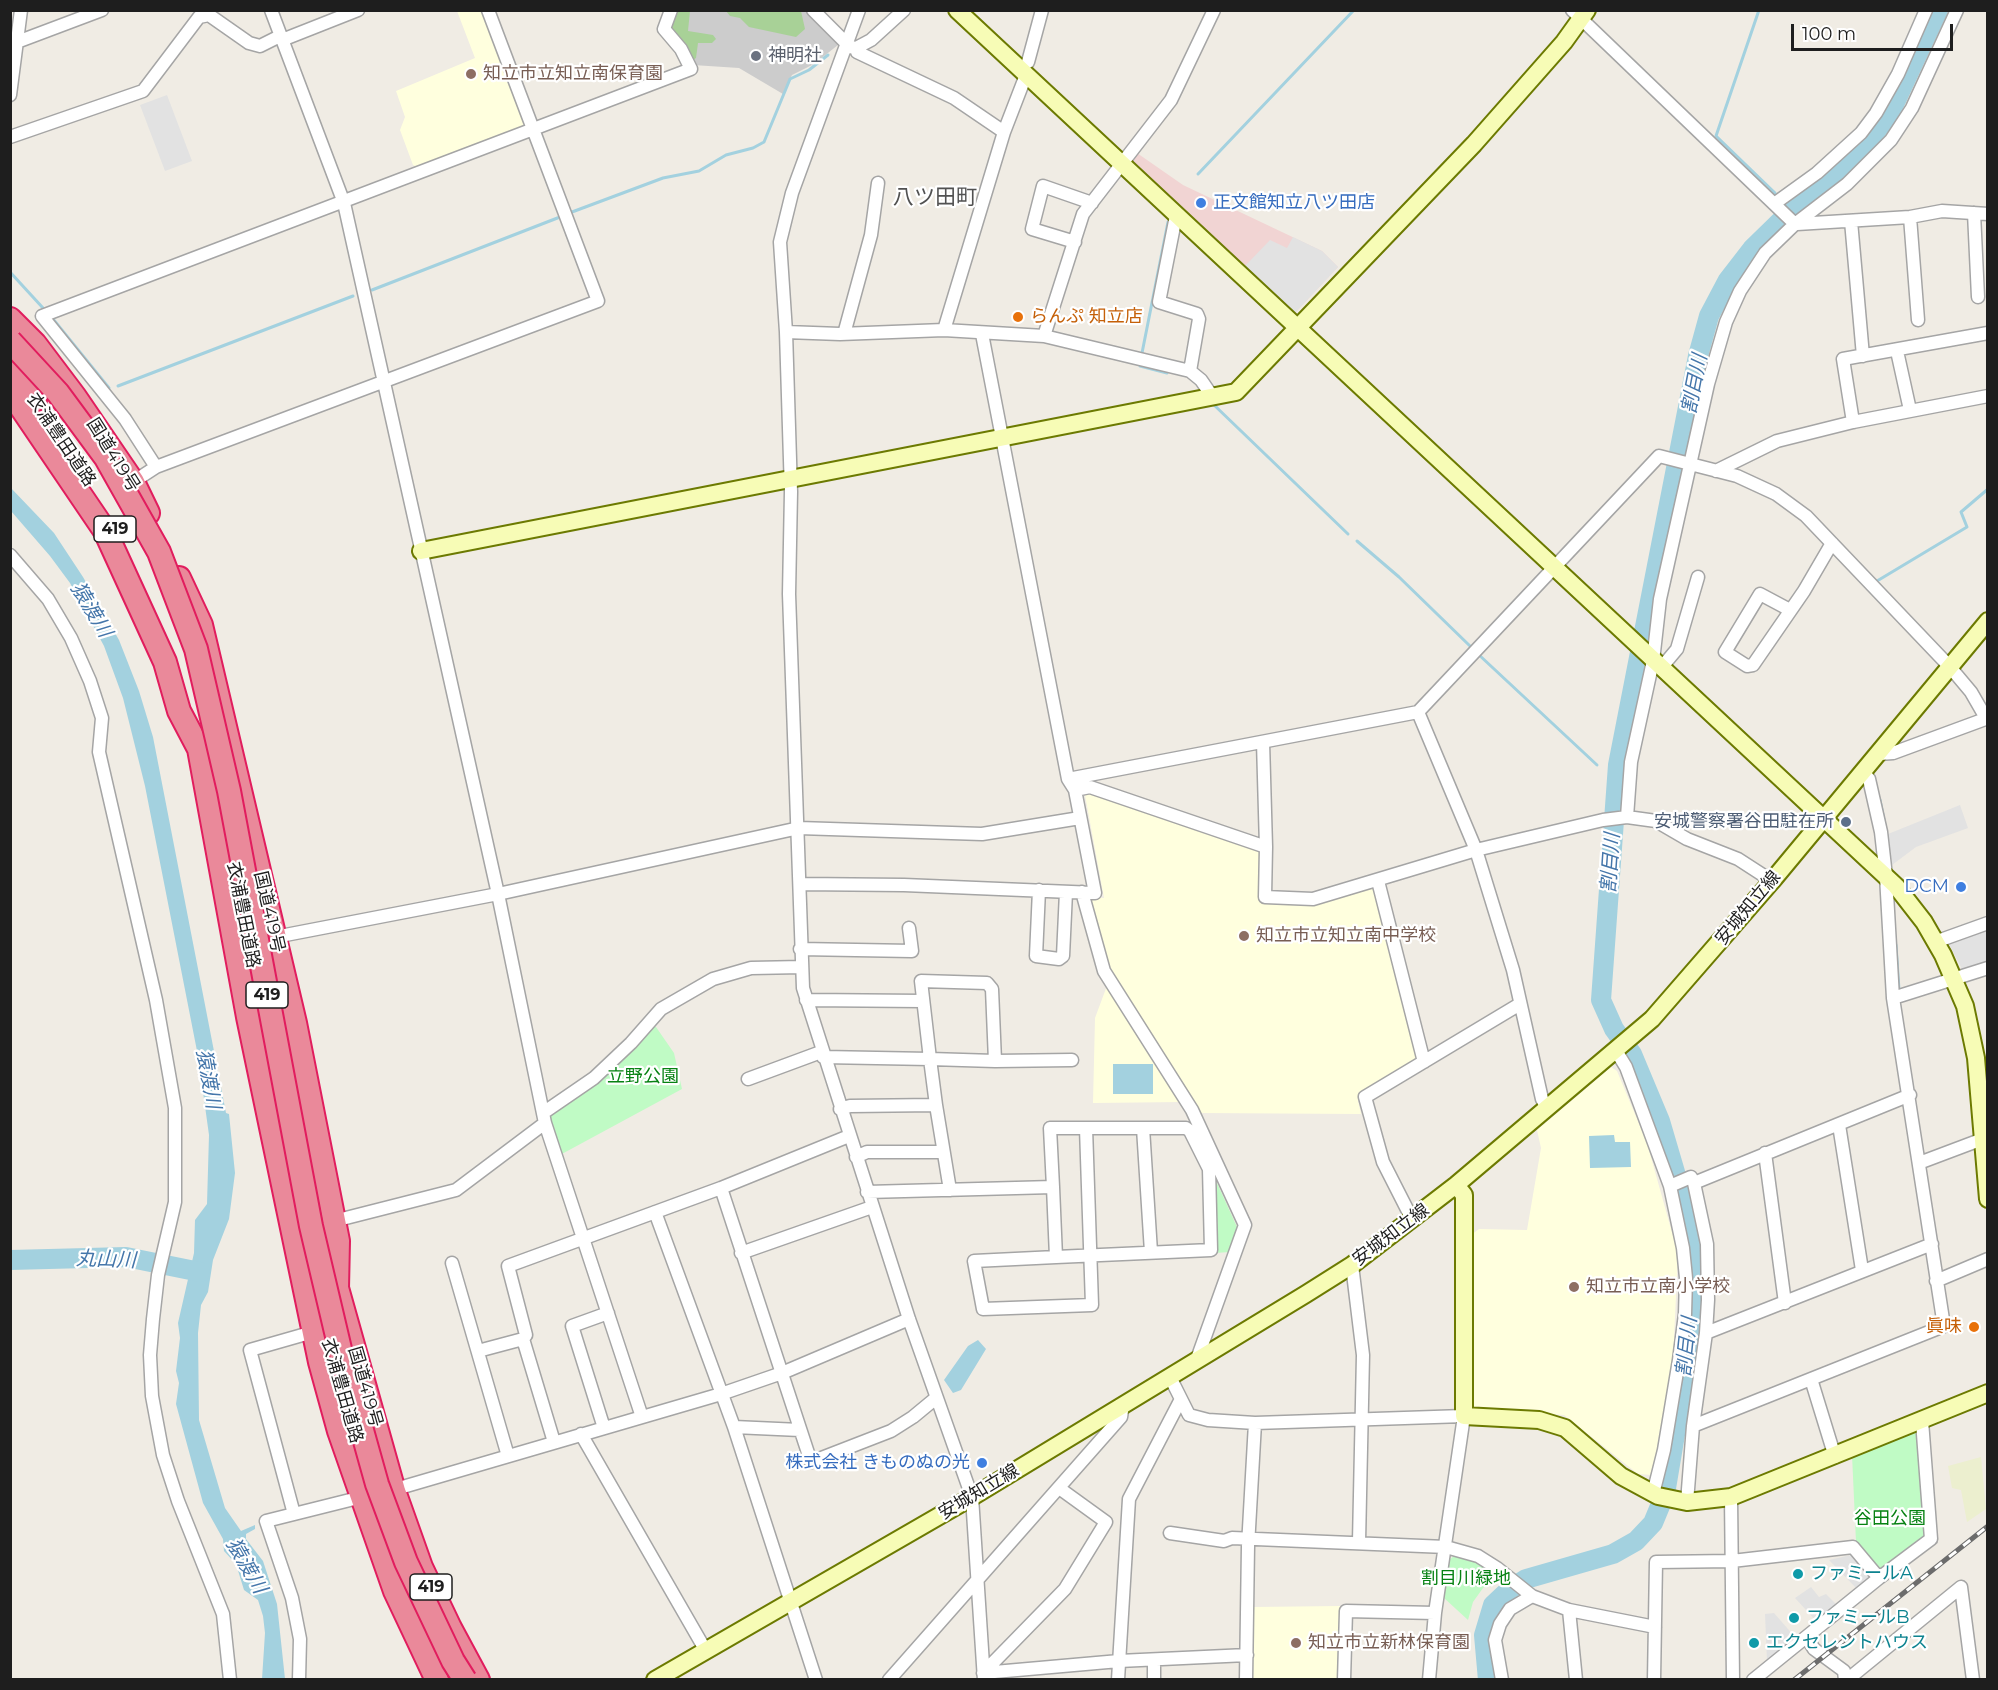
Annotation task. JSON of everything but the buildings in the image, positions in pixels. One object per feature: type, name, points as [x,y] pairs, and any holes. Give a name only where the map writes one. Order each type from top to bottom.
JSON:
[{"type":"highway","name":"国道419号","points":[[10,320],[35,344],[75,397],[133,482],[201,626],[275,937],[328,1216],[338,1240],[337,1288],[394,1491],[421,1567],[478,1680]]},
{"type":"highway","name":"衣浦豊田道路","points":[[10,341],[58,393],[106,458],[159,552],[196,649],[229,791],[311,1226],[344,1366],[377,1484],[406,1562],[453,1661],[465,1680]]},
{"type":"highway","name":"衣浦豊田道路","points":[[10,354],[89,453],[143,548],[173,624],[188,672],[223,808],[316,1292],[339,1384],[402,1578],[429,1638],[454,1680]]},
{"type":"highway","name":"衣浦豊田道路","points":[[10,369],[51,421],[99,496],[164,635],[189,706],[199,749]]},
{"type":"highway","name":"国道419号","points":[[10,391],[105,531],[161,652],[179,711],[199,749],[231,927],[304,1294],[320,1362],[361,1497],[395,1591],[437,1680]]},
{"type":"highway","name":"衣浦豊田道路","points":[[229,791],[252,861],[328,1216]]},
{"type":"street","points":[[10,95],[21,10]]},
{"type":"street","points":[[17,42],[102,10]]},
{"type":"street","points":[[271,10],[344,203],[498,894],[544,1118],[642,1417]]},
{"type":"street","points":[[10,137],[143,91],[199,16],[209,15],[249,44],[260,46],[358,10]]},
{"type":"street","points":[[133,482],[156,467],[598,301],[488,10]]},
{"type":"street","points":[[156,467],[125,418],[42,316],[344,203],[691,69],[681,49],[664,29],[671,10]]},
{"type":"street","points":[[813,10],[856,52],[954,98],[1004,132]]},
{"type":"street","points":[[859,10],[850,46],[792,193],[782,227],[790,478],[789,594],[799,828],[800,949],[806,1000],[822,1054],[909,1320],[972,1497],[979,1578],[983,1676]]},
{"type":"street","points":[[850,46],[871,40],[904,10]]},
{"type":"street","points":[[957,10],[1027,69],[1121,165],[1485,500],[1657,665],[1886,876],[1913,906],[1935,942],[1965,1006],[1976,1058],[1985,1137],[1988,1199]]},
{"type":"street","points":[[944,330],[1004,132],[1027,69],[1042,10]]},
{"type":"street","points":[[1044,336],[1083,214],[1171,100],[1214,10]]},
{"type":"street","points":[[1774,204],[1817,173],[1861,133],[1876,113],[1898,74],[1926,10]]},
{"type":"street","points":[[1627,817],[1631,762],[1657,665],[1660,599],[1714,359],[1732,306],[1765,253],[1795,224],[1847,184],[1891,140],[1912,108],[1957,10]]},
{"type":"street","points":[[421,551],[1212,396],[1241,388],[1474,144],[1580,13],[1795,224],[1910,217],[1942,211],[1988,214]]},
{"type":"street","points":[[844,334],[871,235],[878,183]]},
{"type":"street","points":[[1074,242],[1032,230],[1043,186],[1092,202]]},
{"type":"street","points":[[1974,213],[1978,297]]},
{"type":"street","points":[[1176,216],[1159,302],[1197,314],[1199,319],[1190,371]]},
{"type":"street","points":[[1910,217],[1918,320]]},
{"type":"street","points":[[1851,221],[1863,356]]},
{"type":"street","points":[[786,332],[844,334],[944,330],[1044,336],[1190,371],[1201,380],[1212,396]]},
{"type":"street","points":[[1853,422],[1843,359],[1988,333]]},
{"type":"street","points":[[800,884],[1095,893],[1071,784],[982,334]]},
{"type":"street","points":[[1897,351],[1910,410]]},
{"type":"street","points":[[1716,471],[1777,441],[1853,422],[1988,396]]},
{"type":"street","points":[[1071,784],[1263,742],[1418,712],[1659,456],[1737,476],[1776,494],[1806,516],[1950,667],[1971,692],[1987,718],[1893,753],[1879,754]]},
{"type":"street","points":[[1790,610],[1764,593],[1760,594],[1725,652],[1747,666],[1753,665],[1790,610],[1832,543]]},
{"type":"street","points":[[10,555],[48,599],[71,638],[90,681],[102,718],[99,752],[156,1000],[175,1108],[175,1202],[159,1275],[150,1355],[156,1425],[178,1501],[223,1614],[230,1680]]},
{"type":"street","points":[[1657,665],[1677,649],[1698,577]]},
{"type":"street","name":"安城知立線","points":[[655,1680],[972,1497],[1170,1377],[1352,1264],[1456,1185],[1652,1019],[1772,881],[1988,621]]},
{"type":"street","points":[[1418,712],[1476,850],[1513,970],[1542,1099],[1547,1108]]},
{"type":"street","points":[[1263,742],[1265,897],[1313,899],[1476,850],[1603,820],[1627,817],[1656,821],[1687,839],[1738,859],[1772,881]]},
{"type":"street","points":[[1693,1425],[1944,1326],[1910,1095],[1893,998],[1886,876],[1878,817],[1869,779],[1863,772]]},
{"type":"street","points":[[1071,784],[1090,787],[1266,847]]},
{"type":"street","points":[[275,937],[498,894],[799,828],[982,834],[1080,818]]},
{"type":"street","points":[[1378,881],[1424,1062]]},
{"type":"street","points":[[1038,891],[1036,956],[1059,959],[1063,956],[1066,892]]},
{"type":"street","points":[[1082,892],[1104,971],[1192,1110],[1245,1225],[1197,1359]]},
{"type":"street","points":[[1935,942],[1988,923]]},
{"type":"street","points":[[800,949],[912,951],[909,928]]},
{"type":"street","points":[[328,1216],[456,1190],[594,1078],[631,1043],[661,1009],[713,979],[751,968],[802,967]]},
{"type":"street","points":[[1893,998],[1988,968]]},
{"type":"street","points":[[950,1190],[936,1105],[921,981],[987,983],[992,989],[995,1061]]},
{"type":"street","points":[[806,1000],[923,1001]]},
{"type":"street","points":[[1412,1219],[1383,1162],[1365,1097],[1520,1004]]},
{"type":"street","points":[[1615,1049],[1626,1067],[1670,1185],[1683,1248],[1686,1314],[1664,1450],[1668,1498]]},
{"type":"street","points":[[748,1078],[822,1054],[995,1061],[1072,1060]]},
{"type":"street","points":[[1670,1185],[1692,1180],[1765,1153],[1910,1095]]},
{"type":"street","points":[[840,1109],[849,1106],[936,1105]]},
{"type":"street","points":[[1839,1125],[1862,1270]]},
{"type":"street","points":[[1056,1257],[1050,1128],[1086,1128],[1143,1128],[1186,1128],[1190,1131],[1209,1169],[1211,1250],[1151,1252],[1092,1255],[1056,1257],[974,1261],[983,1309],[1092,1305],[1092,1255],[1086,1128]]},
{"type":"street","points":[[1143,1128],[1151,1252]]},
{"type":"street","points":[[478,1351],[523,1340],[526,1335],[508,1266],[721,1188],[849,1136]]},
{"type":"street","points":[[1919,1163],[1985,1137]]},
{"type":"street","points":[[856,1156],[867,1152],[943,1152]]},
{"type":"street","points":[[1765,1153],[1785,1303]]},
{"type":"street","points":[[1668,1498],[1693,1425],[1706,1333],[1707,1244],[1692,1180]]},
{"type":"street","points":[[1429,1680],[1436,1613],[1464,1416],[1464,1195],[1456,1185]]},
{"type":"street","points":[[867,1192],[1053,1187]]},
{"type":"street","points":[[721,1188],[811,1462],[891,1431],[936,1398]]},
{"type":"street","points":[[741,1254],[872,1207]]},
{"type":"street","points":[[655,1212],[734,1427],[816,1680]]},
{"type":"street","points":[[1706,1333],[1932,1244]]},
{"type":"street","points":[[1936,1281],[1988,1259]]},
{"type":"street","points":[[452,1263],[508,1456]]},
{"type":"street","points":[[1352,1264],[1363,1355],[1359,1542]]},
{"type":"street","points":[[603,1428],[572,1326],[608,1313]]},
{"type":"street","points":[[299,1680],[300,1639],[292,1598],[266,1521],[394,1491],[721,1394],[782,1373],[909,1320]]},
{"type":"street","points":[[294,1514],[250,1350],[306,1334]]},
{"type":"street","points":[[523,1340],[554,1442]]},
{"type":"street","points":[[1170,1377],[1189,1416],[1197,1419],[1255,1423],[1464,1416],[1539,1420],[1565,1428],[1621,1476],[1668,1498],[1731,1497],[1988,1393]]},
{"type":"street","points":[[1811,1379],[1835,1456]]},
{"type":"street","points":[[1118,1680],[1129,1499],[1181,1399]]},
{"type":"street","points":[[889,1680],[1121,1417],[1123,1405]]},
{"type":"street","points":[[1753,1680],[1931,1539],[1922,1420]]},
{"type":"street","points":[[1246,1680],[1248,1546],[1255,1423]]},
{"type":"street","points":[[734,1427],[800,1431]]},
{"type":"street","points":[[581,1434],[706,1651]]},
{"type":"street","points":[[983,1676],[1065,1589],[1106,1522],[1059,1488]]},
{"type":"street","points":[[1731,1497],[1733,1680]]},
{"type":"street","points":[[1170,1533],[1224,1541],[1232,1538],[1446,1547],[1478,1556],[1507,1575],[1529,1594],[1569,1610],[1655,1627]]},
{"type":"street","points":[[1654,1680],[1656,1562],[1732,1561],[1853,1547],[1879,1578]]},
{"type":"street","points":[[1806,1638],[1814,1649],[1844,1671],[1846,1680],[1961,1587],[1973,1680]]},
{"type":"street","points":[[1502,1680],[1495,1640],[1500,1624],[1510,1609],[1529,1594]]},
{"type":"street","points":[[1569,1610],[1576,1680]]},
{"type":"street","points":[[1344,1680],[1346,1611],[1436,1613]]},
{"type":"street","points":[[983,1676],[1119,1661],[1247,1655]]},
{"type":"street","points":[[1154,1660],[1154,1680]]},
{"type":"shaded area","name":"知立市立知立南保育園","points":[[457,11],[482,11],[526,123],[524,127],[419,168],[413,165],[400,130],[405,117],[396,91],[475,58]]},
{"type":"shaded area","name":"神明社","points":[[675,11],[809,11],[839,41],[838,45],[814,64],[792,75],[783,94],[739,68],[693,65],[668,28]]},
{"type":"shaded area","points":[[167,95],[192,161],[165,171],[140,105]]},
{"type":"shaded area","points":[[1137,153],[1183,185],[1322,251],[1338,267],[1295,313],[1132,160]]},
{"type":"shaded area","points":[[1293,237],[1322,251],[1338,267],[1295,313],[1245,266],[1270,240],[1287,248]]},
{"type":"shaded area","name":"知立市立知立南中学校","points":[[1089,791],[1258,849],[1262,853],[1260,903],[1316,903],[1376,885],[1419,1060],[1358,1101],[1361,1114],[1199,1113],[1107,968],[1089,897],[1104,898],[1085,795]]},
{"type":"shaded area","points":[[1960,805],[1968,828],[1916,847],[1892,865],[1888,834]]},
{"type":"shaded area","points":[[1987,927],[1987,963],[1963,971],[1948,942]]},
{"type":"shaded area","points":[[1108,983],[1183,1102],[1093,1103],[1095,1018]]},
{"type":"shaded area","name":"知立市立南小学校","points":[[1611,1067],[1617,1071],[1647,1143],[1678,1254],[1673,1359],[1652,1475],[1638,1474],[1564,1415],[1471,1409],[1471,1235],[1479,1229],[1527,1230],[1541,1148],[1537,1130]]},
{"type":"shaded area","points":[[1981,1457],[1986,1509],[1967,1522],[1961,1490],[1952,1488],[1948,1466]]},
{"type":"shaded area","points":[[1851,1555],[1871,1575],[1857,1589],[1829,1560]]},
{"type":"shaded area","points":[[1811,1587],[1819,1597],[1826,1594],[1838,1606],[1817,1622],[1795,1598]]},
{"type":"shaded area","name":"知立市立新林保育園","points":[[1341,1606],[1339,1679],[1251,1680],[1252,1607]]},
{"type":"shaded area","points":[[1774,1613],[1795,1637],[1767,1662],[1765,1614]]},
{"type":"green space","points":[[678,11],[690,11],[688,31],[713,35],[716,39],[712,43],[698,43],[696,58],[693,60],[671,27]]},
{"type":"green space","points":[[726,11],[801,11],[805,29],[796,37],[749,27],[740,18],[730,16]]},
{"type":"green space","name":"立野公園","points":[[650,1027],[656,1027],[674,1053],[682,1089],[560,1155],[546,1115]]},
{"type":"green space","points":[[1212,1172],[1237,1227],[1230,1252],[1215,1253]]},
{"type":"green space","name":"谷田公園","points":[[1912,1431],[1919,1435],[1926,1534],[1883,1570],[1877,1570],[1856,1542],[1852,1455]]},
{"type":"green space","name":"割目川緑地","points":[[1454,1556],[1478,1561],[1498,1576],[1483,1588],[1473,1602],[1468,1620],[1444,1598],[1449,1560]]},
{"type":"water","name":"猿渡川","points":[[10,487],[54,533],[83,577],[119,640],[139,691],[153,737],[226,1113],[229,1114],[235,1173],[229,1219],[213,1260],[208,1292],[201,1305],[198,1333],[199,1420],[225,1508],[241,1531],[255,1525],[255,1529],[246,1534],[246,1539],[263,1561],[277,1604],[285,1679],[262,1679],[265,1633],[258,1600],[244,1590],[236,1564],[224,1551],[223,1539],[203,1503],[176,1404],[179,1383],[176,1371],[180,1338],[178,1323],[194,1253],[195,1220],[207,1204],[209,1135],[198,1056],[145,786],[123,698],[104,646],[70,583],[11,511]]},
{"type":"water","points":[[1113,1064],[1153,1064],[1153,1094],[1113,1094]]},
{"type":"water","points":[[1614,1135],[1615,1142],[1630,1142],[1631,1167],[1590,1168],[1589,1136]]},
{"type":"water","points":[[978,1340],[986,1349],[961,1390],[953,1393],[944,1380],[968,1346]]},
{"type":"waterway","points":[[1198,174],[1354,10]]},
{"type":"waterway","points":[[1759,10],[1716,136],[1775,193]]},
{"type":"waterway","name":"割目川","points":[[1488,1680],[1484,1635],[1493,1605],[1510,1589],[1526,1579],[1613,1554],[1636,1541],[1653,1523],[1665,1494],[1682,1393],[1692,1309],[1693,1257],[1690,1223],[1660,1121],[1632,1054],[1614,1029],[1601,1000],[1618,765],[1698,356],[1709,316],[1728,280],[1752,249],[1792,210],[1860,152],[1890,113],[1938,10]]},
{"type":"waterway","points":[[572,212],[663,178],[699,171],[726,155],[753,148],[764,142],[790,79],[809,70],[828,55]]},
{"type":"waterway","name":"割目川","points":[[1788,207],[1792,210]]},
{"type":"waterway","points":[[372,290],[560,217]]},
{"type":"waterway","points":[[1142,353],[1168,222]]},
{"type":"waterway","points":[[10,272],[43,308]]},
{"type":"waterway","points":[[118,386],[353,296]]},
{"type":"waterway","points":[[53,319],[109,388]]},
{"type":"waterway","points":[[1140,366],[1167,373]]},
{"type":"waterway","points":[[1213,404],[1348,534]]},
{"type":"waterway","points":[[1877,581],[1967,527],[1961,512],[1988,489]]},
{"type":"waterway","points":[[1357,541],[1399,577],[1470,646]]},
{"type":"waterway","points":[[1478,654],[1597,765]]},
{"type":"waterway","name":"割目川","points":[[1611,766],[1618,765]]},
{"type":"waterway","points":[[1880,800],[1885,825]]},
{"type":"waterway","points":[[1896,945],[1899,990]]},
{"type":"waterway","name":"丸山川","points":[[10,1260],[126,1257],[200,1272]]},
{"type":"railway","points":[[1794,1680],[1988,1526]]},
{"type":"place","name":"神明社","points":[[756,56]]},
{"type":"place","name":"知立市立知立南保育園","points":[[471,74]]},
{"type":"place","name":"正文館知立八ツ田店","points":[[1201,203]]},
{"type":"place","name":"らんぷ 知立店","points":[[1018,317]]},
{"type":"place","name":"安城警察署谷田駐在所","points":[[1846,822]]},
{"type":"place","name":"DCM","points":[[1961,887]]},
{"type":"place","name":"知立市立知立南中学校","points":[[1244,936]]},
{"type":"place","name":"知立市立南小学校","points":[[1574,1287]]},
{"type":"place","name":"眞味","points":[[1974,1327]]},
{"type":"place","name":"株式会社 きものぬの光","points":[[982,1463]]},
{"type":"place","name":"ファミールA","points":[[1798,1574]]},
{"type":"place","name":"ファミールB","points":[[1794,1618]]},
{"type":"place","name":"知立市立新林保育園","points":[[1296,1643]]},
{"type":"place","name":"エクセレントハウス","points":[[1754,1643]]},
{"type":"district","name":"八ツ田町","points":[[935,198]]}]
